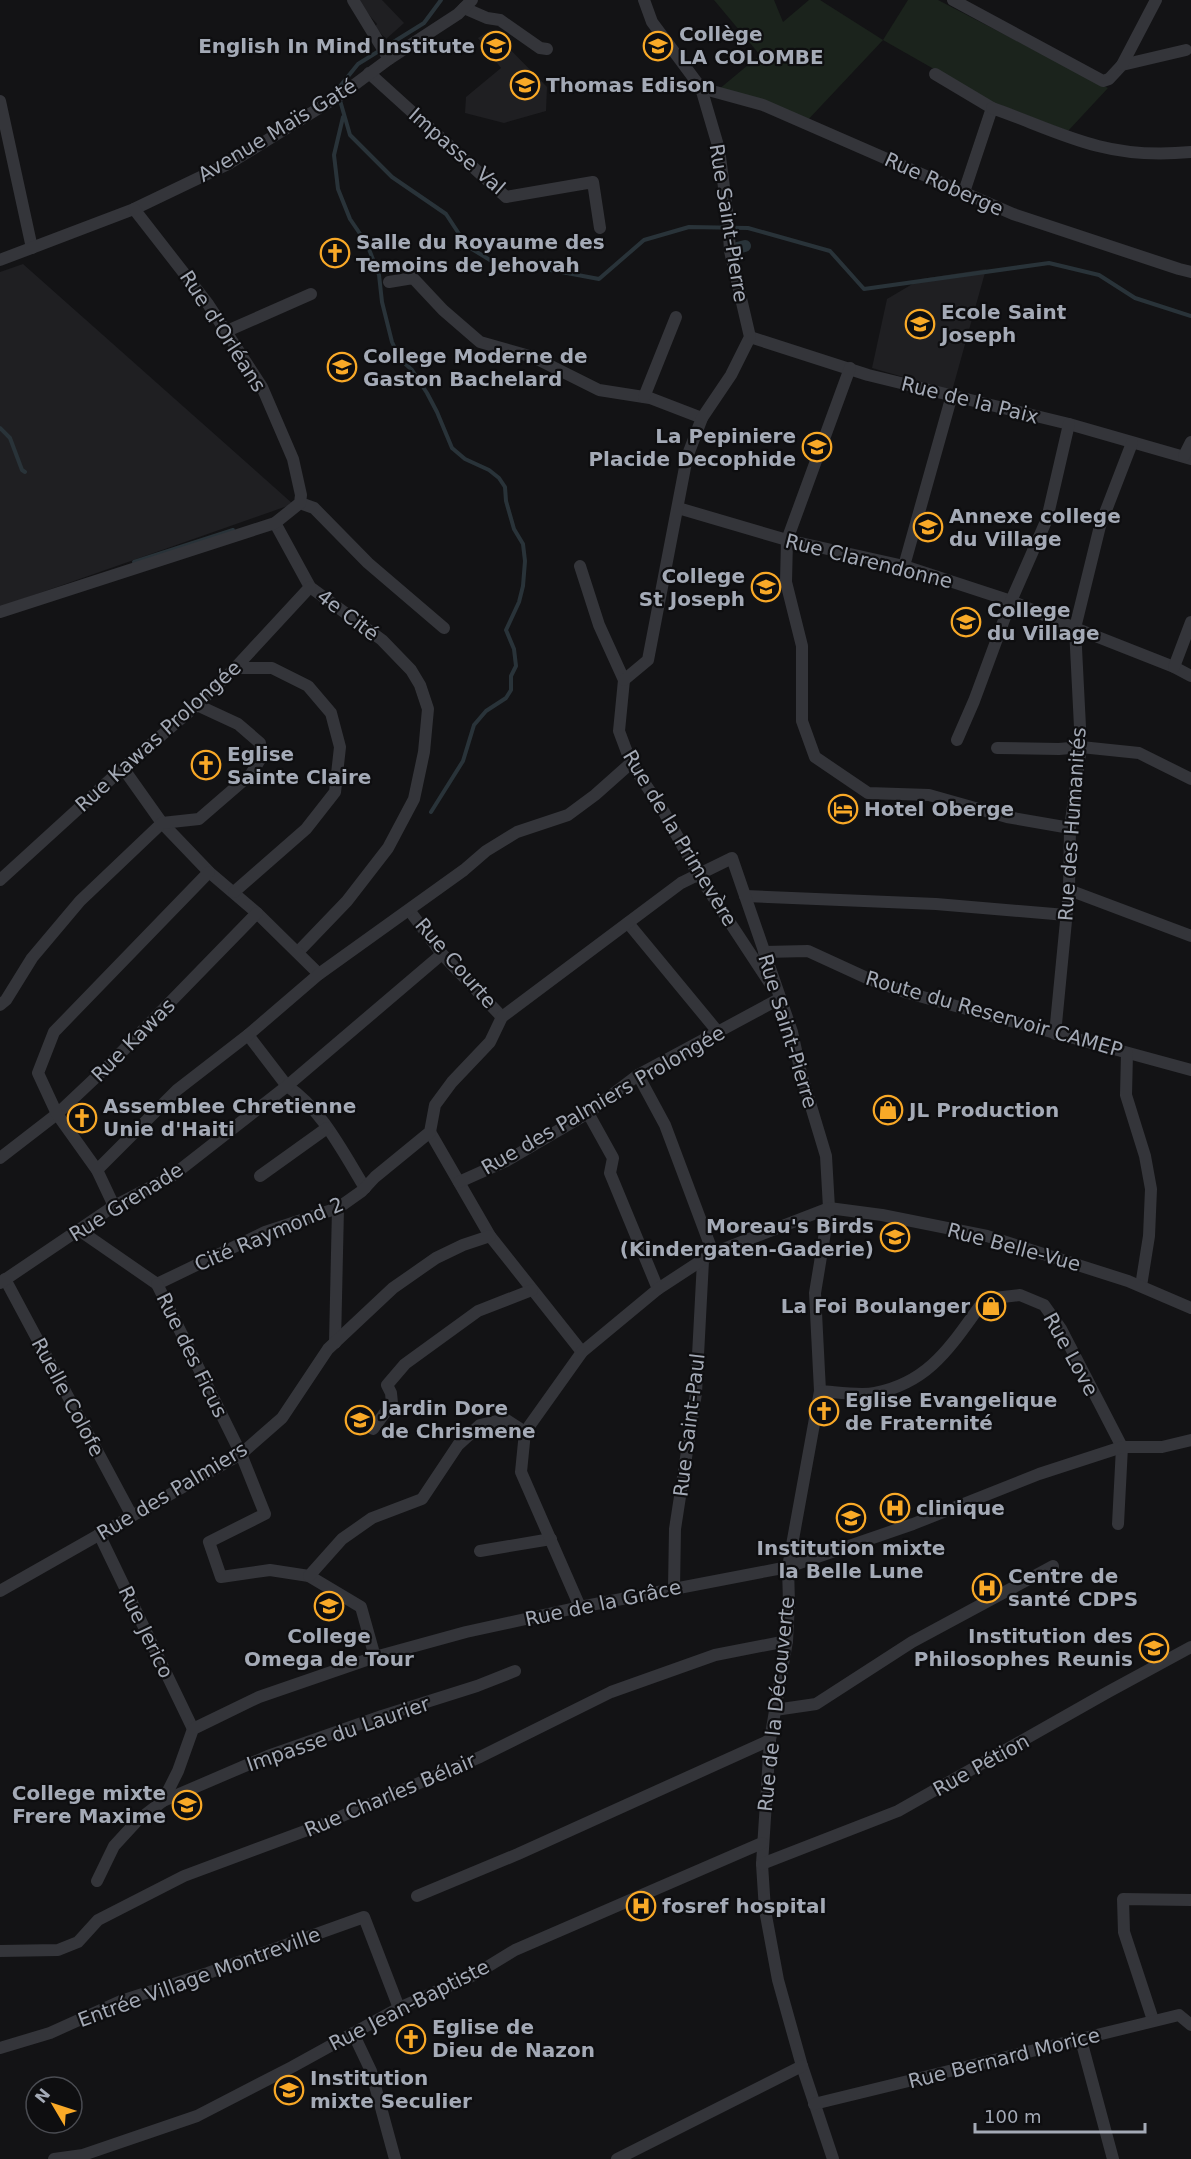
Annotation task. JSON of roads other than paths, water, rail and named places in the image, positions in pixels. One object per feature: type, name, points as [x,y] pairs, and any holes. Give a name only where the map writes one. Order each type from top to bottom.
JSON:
[{"type":"street","points":[[352,0],[388,56]]},
{"type":"street","name":"Rue Saint-Pierre","points":[[644,0],[652,22],[701,88],[719,149],[728,218],[728,237],[750,336]]},
{"type":"street","points":[[953,0],[1103,81],[1109,79],[1122,65],[1156,0]]},
{"type":"street","points":[[468,4],[487,18],[500,20],[540,48],[547,49]]},
{"type":"street","name":"Avenue Maïs Gaté","points":[[0,260],[134,209],[230,163],[338,97],[388,56],[458,14],[468,4]]},
{"type":"street","points":[[1122,65],[1186,50]]},
{"type":"street","name":"Impasse Val","points":[[369,73],[506,196],[593,182],[600,228]]},
{"type":"street","points":[[935,74],[992,108],[1097,146],[1133,152],[1191,153]]},
{"type":"street","name":"Rue Roberge","points":[[701,88],[763,105],[1013,214],[1191,272]]},
{"type":"street","points":[[0,102],[32,248]]},
{"type":"street","points":[[964,192],[992,108]]},
{"type":"street","name":"Rue d'Orléans","points":[[134,209],[180,265],[227,331],[267,397],[293,459],[301,495],[300,503]]},
{"type":"street","points":[[389,282],[413,278],[442,310],[480,342],[533,357],[599,390],[644,397],[702,418]]},
{"type":"street","points":[[227,331],[311,294]]},
{"type":"street","points":[[644,397],[676,317]]},
{"type":"street","points":[[624,680],[648,660],[687,457],[702,418],[731,375],[750,336]]},
{"type":"street","name":"Rue de la Paix","points":[[750,336],[868,375],[1069,424],[1187,458]]},
{"type":"street","points":[[850,368],[787,540],[786,582],[802,646],[802,721],[814,757],[868,793],[929,795],[1007,818],[1070,828]]},
{"type":"street","points":[[904,566],[952,395]]},
{"type":"street","points":[[957,740],[1011,601],[1047,519],[1069,424]]},
{"type":"street","points":[[1187,458],[1191,441]]},
{"type":"street","name":"Rue des Humanités","points":[[1055,1034],[1069,890],[1070,828],[1081,747],[1075,628],[1100,526],[1132,443]]},
{"type":"street","points":[[0,612],[275,523],[300,503],[314,508],[368,562],[444,628]]},
{"type":"street","name":"Rue Clarendonne","points":[[678,508],[787,540],[904,566],[1011,601],[1191,676]]},
{"type":"street","name":"4e Cité","points":[[275,523],[310,587],[382,640],[411,670],[420,685],[428,709],[424,752],[414,799],[388,848],[347,901],[298,952]]},
{"type":"street","name":"Rue de la Primevère","points":[[580,567],[600,624],[624,680],[619,731],[631,763],[664,812],[698,874],[779,999]]},
{"type":"street","name":"Rue Kawas Prolongée","points":[[0,880],[123,768],[197,705],[235,668],[310,587]]},
{"type":"street","points":[[1174,667],[1191,622]]},
{"type":"street","points":[[234,892],[306,829],[335,792],[340,747],[331,713],[308,686],[272,668],[235,668]]},
{"type":"street","points":[[0,1005],[6,1000],[32,958],[80,901],[162,823],[199,819],[251,774],[261,758],[260,742],[238,724],[197,705]]},
{"type":"street","points":[[997,748],[1081,747],[1139,753],[1191,779]]},
{"type":"street","points":[[97,1170],[177,1090],[248,1035],[320,974],[464,870],[486,851],[517,832],[568,815],[631,763]]},
{"type":"street","points":[[123,768],[162,823],[210,872],[257,913],[320,974]]},
{"type":"street","name":"Rue Saint-Pierre","points":[[698,874],[732,858],[792,1032],[801,1073],[826,1156],[830,1208]]},
{"type":"street","points":[[114,1206],[97,1170],[57,1114],[38,1073],[54,1032],[210,872]]},
{"type":"street","points":[[582,1352],[490,1236],[430,1132],[435,1105],[452,1082],[490,1042],[502,1017],[681,883],[698,874]]},
{"type":"street","points":[[1069,890],[1191,936]]},
{"type":"street","points":[[745,896],[936,904],[1066,915]]},
{"type":"street","name":"Rue Courte","points":[[409,910],[442,954],[502,1017]]},
{"type":"street","name":"Rue Kawas","points":[[0,1158],[57,1114],[109,1065],[257,913]]},
{"type":"street","points":[[628,923],[718,1032]]},
{"type":"street","name":"Route du Reservoir CAMEP","points":[[764,952],[808,951],[869,979],[908,993],[1191,1070]]},
{"type":"street","name":"Rue Grenade","points":[[2,1281],[114,1206],[172,1176],[287,1086],[442,954]]},
{"type":"street","name":"Rue des Palmiers Prolongée","points":[[459,1182],[506,1161],[588,1113],[638,1075],[779,999]]},
{"type":"street","points":[[248,1035],[287,1086],[296,1092],[327,1128],[365,1188]]},
{"type":"street","points":[[1127,1053],[1126,1095],[1145,1156],[1151,1189],[1149,1236],[1141,1286]]},
{"type":"street","points":[[638,1075],[665,1125],[713,1253]]},
{"type":"street","points":[[588,1113],[613,1158],[609,1173],[658,1289]]},
{"type":"street","points":[[260,1176],[327,1128]]},
{"type":"street","name":"Cité Raymond 2","points":[[157,1284],[265,1232],[338,1208],[430,1132]]},
{"type":"street","points":[[335,1342],[338,1208]]},
{"type":"street","points":[[580,1607],[521,1472],[525,1432],[582,1352],[658,1289],[713,1253],[830,1208]]},
{"type":"street","name":"Rue Belle-Vue","points":[[830,1208],[882,1215],[987,1236],[1040,1251],[1141,1286],[1191,1307]]},
{"type":"street","name":"Rue de la Découverte","points":[[830,1208],[815,1293],[820,1391],[788,1567],[787,1641],[770,1740],[762,1864],[765,1910],[778,1980],[802,2066],[833,2159]]},
{"type":"street","points":[[80,1230],[157,1284]]},
{"type":"street","name":"Rue des Palmiers","points":[[0,1591],[241,1454],[282,1418],[328,1349],[393,1288],[428,1264],[463,1245],[490,1236]]},
{"type":"street","name":"Rue Saint-Paul","points":[[674,1588],[675,1529],[696,1393],[703,1261]]},
{"type":"street","name":"Ruelle Colofe","points":[[2,1281],[132,1516]]},
{"type":"street","name":"Rue des Ficus","points":[[157,1284],[241,1454],[265,1514],[209,1542],[221,1577],[270,1570],[309,1576],[361,1607],[375,1657]]},
{"type":"street","points":[[373,1429],[392,1403],[387,1385],[405,1364],[478,1311],[532,1290]]},
{"type":"street","name":"Rue Love","points":[[820,1391],[874,1394],[910,1382],[940,1360],[985,1299],[1020,1295],[1044,1305],[1061,1329],[1122,1448]]},
{"type":"street","points":[[309,1576],[342,1539],[372,1518],[422,1499],[458,1445],[480,1425],[505,1419],[525,1432]]},
{"type":"street","name":"Rue de la Grâce","points":[[193,1729],[259,1697],[375,1657],[466,1632],[580,1607],[788,1567],[913,1524],[1039,1474],[1122,1448],[1162,1447],[1191,1440]]},
{"type":"street","points":[[1118,1524],[1122,1448]]},
{"type":"street","name":"Rue Jerico","points":[[99,1534],[193,1729]]},
{"type":"street","points":[[480,1551],[550,1539]]},
{"type":"street","points":[[775,1710],[816,1704],[912,1642],[1053,1566]]},
{"type":"street","name":"Rue Charles Bélair","points":[[0,1951],[58,1950],[78,1942],[98,1920],[183,1876],[321,1825],[480,1757],[611,1692],[715,1655],[787,1641]]},
{"type":"street","name":"Rue Pétion","points":[[762,1864],[898,1811],[1191,1647]]},
{"type":"street","name":"Impasse du Laurier","points":[[162,1801],[268,1756],[477,1686],[515,1671]]},
{"type":"street","points":[[97,1881],[114,1846],[137,1821],[162,1801],[178,1771],[193,1729]]},
{"type":"street","points":[[417,1896],[518,1854],[770,1740]]},
{"type":"street","name":"Rue Jean-Baptiste","points":[[54,2159],[83,2157],[196,2116],[292,2067],[399,2008],[474,1975],[515,1950],[762,1843]]},
{"type":"street","points":[[1153,2020],[1124,1932],[1123,1899],[1191,1900]]},
{"type":"street","name":"Entrée Village Montreville","points":[[0,2048],[50,2033],[122,2001],[364,1917],[399,2008]]},
{"type":"street","name":"Rue Bernard Morice","points":[[814,2104],[1081,2040],[1153,2020],[1179,2015],[1191,2025]]},
{"type":"street","points":[[353,2033],[371,2071],[395,2159]]},
{"type":"street","points":[[1081,2040],[1113,2159]]},
{"type":"street","points":[[617,2159],[802,2066]]},
{"type":"waterway","points":[[441,0],[424,23],[358,64],[337,90],[350,135],[392,177],[446,214],[467,246],[503,268],[540,268],[599,279],[644,240],[689,227],[748,228],[830,251],[864,289],[1049,263],[1099,275],[1135,298],[1191,316]]},
{"type":"waterway","points":[[343,117],[334,155],[338,189],[350,219],[367,244],[379,275],[382,302],[392,342],[400,359],[412,370],[427,393],[452,448],[465,459],[489,470],[505,487],[506,501],[514,529],[523,544],[525,561],[523,586],[519,602],[506,630],[514,649],[516,666],[511,676],[511,690],[506,698],[486,711],[474,725],[463,761],[431,812]]},
{"type":"waterway","points":[[733,249],[745,246]]},
{"type":"waterway","points":[[0,428],[10,438],[22,470],[25,472]]},
{"type":"waterway","points":[[134,562],[233,530]]},
{"type":"place","name":"English In Mind Institute","points":[[496,46]]},
{"type":"place","name":"Collège LA COLOMBE","points":[[658,46]]},
{"type":"place","name":"Thomas Edison","points":[[525,85]]},
{"type":"place","name":"Salle du Royaume des Temoins de Jehovah","points":[[335,253]]},
{"type":"place","name":"Ecole Saint Joseph","points":[[920,324]]},
{"type":"place","name":"College Moderne de Gaston Bachelard","points":[[342,367]]},
{"type":"place","name":"La Pepiniere Placide Decophide","points":[[817,447]]},
{"type":"place","name":"Annexe college du Village","points":[[928,527]]},
{"type":"place","name":"College St Joseph","points":[[766,587]]},
{"type":"place","name":"College du Village","points":[[966,622]]},
{"type":"place","name":"Eglise Sainte Claire","points":[[206,765]]},
{"type":"place","name":"Hotel Oberge","points":[[843,809]]},
{"type":"place","name":"JL Production","points":[[888,1110]]},
{"type":"place","name":"Assemblee Chretienne Unie d'Haiti","points":[[82,1118]]},
{"type":"place","name":"Moreau's Birds (Kindergaten-Gaderie)","points":[[895,1237]]},
{"type":"place","name":"La Foi Boulanger","points":[[991,1306]]},
{"type":"place","name":"Eglise Evangelique de Fraternité","points":[[824,1411]]},
{"type":"place","name":"Jardin Dore de Chrismene","points":[[360,1420]]},
{"type":"place","name":"clinique","points":[[895,1508]]},
{"type":"place","name":"Institution mixte la Belle Lune","points":[[851,1518]]},
{"type":"place","name":"Centre de santé CDPS","points":[[987,1588]]},
{"type":"place","name":"College Omega de Tour","points":[[329,1606]]},
{"type":"place","name":"Institution des Philosophes Reunis","points":[[1154,1648]]},
{"type":"place","name":"College mixte Frere Maxime","points":[[187,1805]]},
{"type":"place","name":"fosref hospital","points":[[641,1906]]},
{"type":"place","name":"Eglise de Dieu de Nazon","points":[[411,2039]]},
{"type":"place","name":"Institution mixte Seculier","points":[[289,2090]]}]
